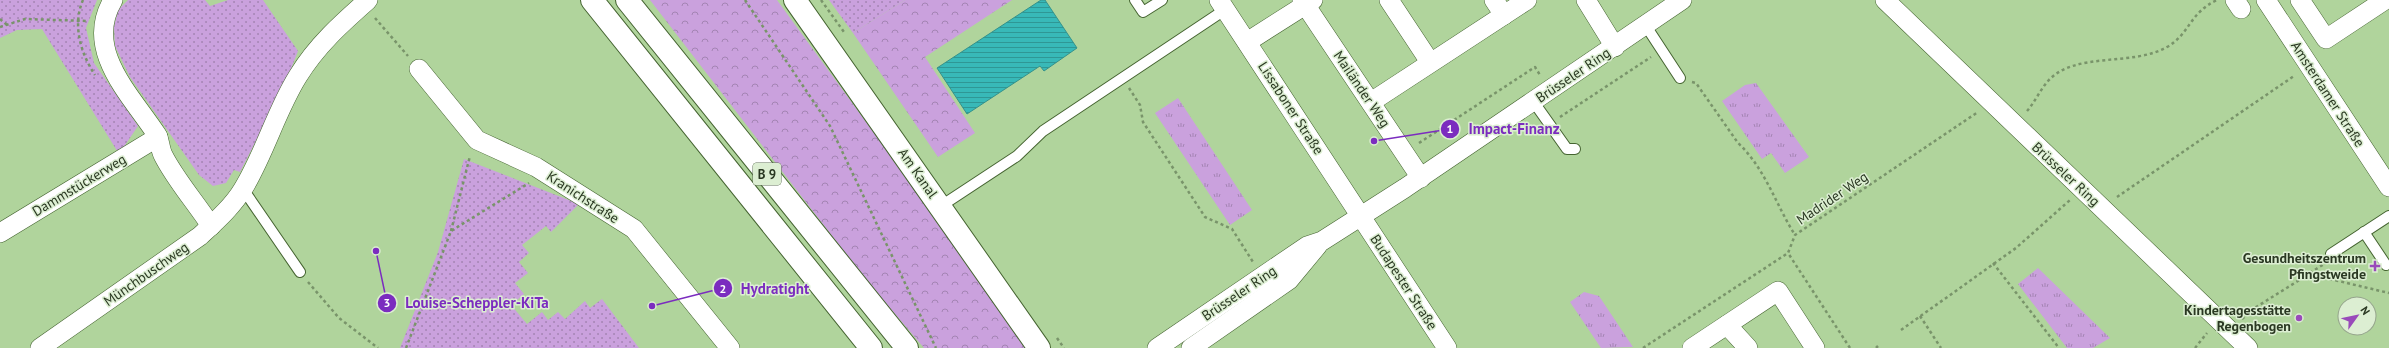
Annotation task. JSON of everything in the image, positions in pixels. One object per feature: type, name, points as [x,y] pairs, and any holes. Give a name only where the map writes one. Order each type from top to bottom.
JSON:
[{"type":"main road","name":"B 9","points":[[592,0],[871,348]]},
{"type":"main road","name":"B 9","points":[[627,0],[908,348]]},
{"type":"main road","name":"Am Kanal","points":[[795,0],[941,206],[1039,348]]},
{"type":"street","points":[[113,0],[104,22],[103,41],[108,59],[158,137],[172,148],[215,221]]},
{"type":"street","points":[[1389,0],[1430,62]]},
{"type":"street","points":[[1371,102],[1430,62],[1499,7],[1527,0]]},
{"type":"street","points":[[1586,0],[1615,47]]},
{"type":"street","name":"Brüsseler Ring","points":[[1157,348],[1179,342],[1263,277],[1307,246],[1322,241],[1421,178],[1682,0]]},
{"type":"street","name":"Brüsseler Ring","points":[[1885,0],[2248,348]]},
{"type":"street","name":"Amsterdamer Straße","points":[[2266,0],[2389,187]]},
{"type":"street","points":[[2300,0],[2326,39],[2378,2]]},
{"type":"street","name":"Münchbuschweg","points":[[40,348],[200,236],[215,221],[243,189],[297,77],[323,42],[366,2]]},
{"type":"street","points":[[1247,42],[1307,2]]},
{"type":"street","name":"Mailänder Weg","points":[[1307,2],[1421,178]]},
{"type":"street","name":"Lissaboner Straße","points":[[1222,5],[1361,216]]},
{"type":"street","name":"Kranichstraße","points":[[419,69],[477,140],[536,167],[634,229],[730,348]]},
{"type":"street","name":"Dammstückerweg","points":[[0,233],[158,137]]},
{"type":"street","name":"Budapester Straße","points":[[1361,216],[1447,348]]},
{"type":"street","name":"Brüsseler Ring","points":[[1191,348],[1289,280],[1322,241]]},
{"type":"street","points":[[1692,348],[1778,291],[1815,348]]},
{"type":"street","points":[[1727,325],[1748,348]]},
{"type":"lane","points":[[1135,0],[1143,12],[1162,0]]},
{"type":"lane","points":[[941,206],[1017,156],[1043,131],[1121,78],[1222,5]]},
{"type":"lane","points":[[1646,26],[1680,78]]},
{"type":"lane","points":[[1533,101],[1567,149],[1575,149]]},
{"type":"lane","points":[[243,189],[300,272]]},
{"type":"lane","points":[[2331,254],[2389,216]]},
{"type":"lane","points":[[2364,232],[2386,265]]},
{"type":"path","points":[[0,27],[25,19],[79,20],[83,0]]},
{"type":"path","points":[[745,0],[830,126],[936,348]]},
{"type":"path","points":[[2014,125],[2036,100],[2048,80],[2062,71],[2077,64],[2136,58],[2167,47],[2183,34],[2193,18],[2204,6],[2218,0]]},
{"type":"path","points":[[366,2],[419,69]]},
{"type":"path","points":[[0,18],[7,25]]},
{"type":"path","points":[[1550,124],[1662,51]]},
{"type":"path","points":[[2102,208],[2310,66]]},
{"type":"path","points":[[1404,153],[1535,68],[1550,91]]},
{"type":"path","points":[[1121,78],[1140,105],[1143,122],[1205,217],[1232,229],[1263,277]]},
{"type":"path","points":[[1680,78],[1696,83],[1738,143],[1746,150],[1774,192],[1795,235]]},
{"type":"path","name":"Madrider Weg","points":[[1788,253],[1795,235],[1992,103]]},
{"type":"path","points":[[406,348],[451,231],[472,147],[477,140]]},
{"type":"path","points":[[451,231],[530,183],[536,167]]},
{"type":"path","points":[[1901,330],[2016,248],[2082,189]]},
{"type":"path","points":[[1643,348],[1788,253],[1850,348]]},
{"type":"path","points":[[1993,263],[2059,348]]},
{"type":"path","points":[[300,272],[339,318],[378,348]]},
{"type":"path","points":[[2230,331],[2253,309],[2309,274],[2389,293]]},
{"type":"path","points":[[1920,316],[1941,348]]},
{"type":"green space","points":[[0,0],[97,0],[86,28],[94,63],[138,126],[119,154],[42,29],[17,30],[0,38]]},
{"type":"green space","points":[[128,0],[205,0],[210,6],[228,0],[263,0],[298,51],[285,84],[240,172],[234,170],[226,183],[213,186],[199,175],[130,77],[115,46],[114,27],[118,10]]},
{"type":"green space","points":[[650,0],[777,0],[1031,348],[924,348],[866,280]]},
{"type":"green space","points":[[829,0],[905,0],[853,33]]},
{"type":"green space","points":[[905,0],[1012,0],[925,57],[975,133],[938,157],[853,33]]},
{"type":"green space","points":[[1756,83],[1809,157],[1785,173],[1771,153],[1762,159],[1722,101],[1745,85]]},
{"type":"green space","points":[[1178,98],[1252,210],[1230,225],[1155,113]]},
{"type":"green space","points":[[464,159],[579,204],[551,232],[546,226],[522,245],[529,253],[519,262],[528,273],[515,283],[524,294],[511,305],[527,324],[542,312],[548,320],[558,312],[565,319],[585,301],[590,308],[602,299],[639,348],[400,348],[438,252]]},
{"type":"green space","points":[[2038,268],[2110,338],[2093,348],[2067,348],[2018,284]]},
{"type":"green space","points":[[1584,292],[1599,296],[1633,347],[1601,348],[1570,302]]},
{"type":"water","points":[[1041,0],[1045,0],[1077,48],[1044,71],[1040,66],[967,114],[937,68]]},
{"type":"place","name":"Impact-Finanz","points":[[1374,141]]},
{"type":"place","name":"Louise-Scheppler-KiTa","points":[[376,251]]},
{"type":"place","name":"Gesundheitszentrum Pfingstweide","points":[[2375,266]]},
{"type":"place","name":"Hydratight","points":[[652,306]]},
{"type":"place","name":"Kindertagesstätte Regenbogen","points":[[2299,318]]}]
